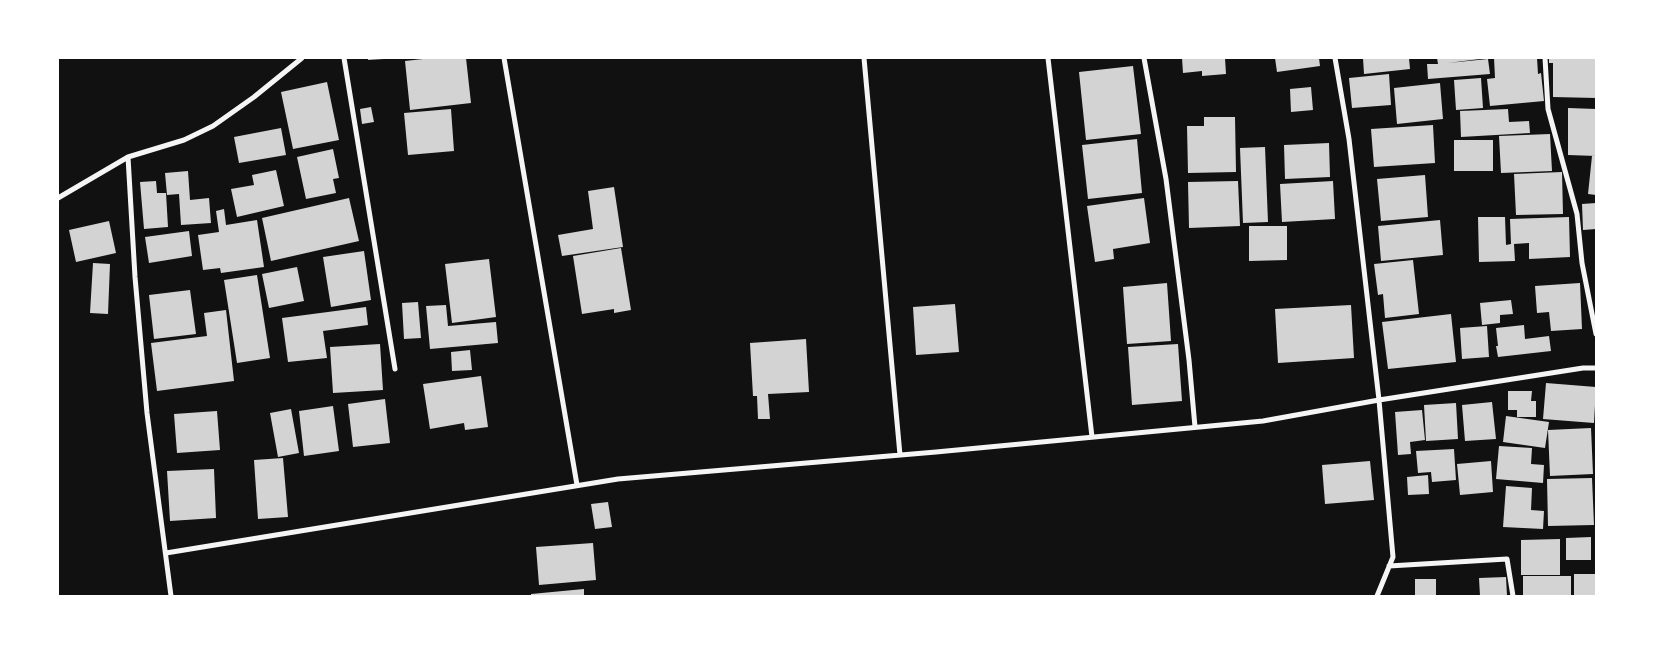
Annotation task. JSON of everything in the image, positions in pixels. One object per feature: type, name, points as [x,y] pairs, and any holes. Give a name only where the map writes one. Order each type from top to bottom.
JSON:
[{"type":"street","points":[[58,198],[128,157],[184,140],[213,126],[254,97],[302,58]]},
{"type":"street","points":[[344,58],[395,369]]},
{"type":"street","points":[[504,58],[577,486]]},
{"type":"street","points":[[864,58],[900,455]]},
{"type":"street","points":[[1048,58],[1092,437]]},
{"type":"street","points":[[1144,58],[1166,179],[1189,360],[1195,427]]},
{"type":"street","points":[[1335,58],[1348,138],[1379,400],[1393,557],[1377,596]]},
{"type":"street","points":[[1545,58],[1548,109],[1576,214],[1582,263],[1596,334]]},
{"type":"street","points":[[128,157],[135,277],[147,413],[171,596]]},
{"type":"street","points":[[166,553],[618,479],[1263,421],[1379,400],[1583,368],[1596,368]]},
{"type":"street","points":[[1389,566],[1507,559],[1513,596]]},
{"type":"building","points":[[368,58],[384,58],[384,59],[368,60]]},
{"type":"building","points":[[432,58],[466,58],[471,103],[410,110],[405,61]]},
{"type":"building","points":[[1182,58],[1225,58],[1226,74],[1202,76],[1202,71],[1183,73]]},
{"type":"building","points":[[1275,58],[1319,58],[1320,66],[1277,72]]},
{"type":"building","points":[[1363,58],[1409,58],[1410,69],[1364,74]]},
{"type":"building","points":[[1437,58],[1480,58],[1448,63],[1488,59],[1490,74],[1428,79],[1427,64],[1438,64]]},
{"type":"building","points":[[1494,58],[1537,58],[1538,74],[1541,73],[1544,101],[1490,106],[1487,79],[1495,78]]},
{"type":"building","points":[[1549,58],[1596,58],[1596,98],[1553,97],[1553,63],[1549,63]]},
{"type":"building","points":[[1133,66],[1141,134],[1086,140],[1079,72]]},
{"type":"building","points":[[1389,74],[1391,105],[1352,108],[1349,78]]},
{"type":"building","points":[[1481,78],[1483,108],[1456,110],[1454,80]]},
{"type":"building","points":[[327,82],[339,140],[293,149],[281,92]]},
{"type":"building","points":[[1440,83],[1443,119],[1397,124],[1394,88]]},
{"type":"building","points":[[1311,87],[1313,110],[1291,112],[1290,89]]},
{"type":"building","points":[[371,107],[374,122],[362,124],[360,109]]},
{"type":"building","points":[[1568,108],[1596,109],[1596,156],[1568,155]]},
{"type":"building","points":[[451,109],[454,151],[408,155],[404,113]]},
{"type":"building","points":[[1508,109],[1509,122],[1529,121],[1530,133],[1461,137],[1460,111]]},
{"type":"building","points":[[1204,117],[1235,117],[1236,172],[1188,173],[1187,126],[1204,126]]},
{"type":"building","points":[[1433,125],[1435,163],[1374,167],[1371,129]]},
{"type":"building","points":[[281,128],[286,155],[239,163],[234,137]]},
{"type":"building","points":[[1550,134],[1552,171],[1501,173],[1499,136]]},
{"type":"building","points":[[1137,139],[1142,193],[1088,199],[1082,145]]},
{"type":"building","points":[[1454,140],[1493,140],[1493,171],[1454,171]]},
{"type":"building","points":[[1329,143],[1330,177],[1285,179],[1284,145]]},
{"type":"building","points":[[1265,147],[1268,222],[1243,223],[1240,148]]},
{"type":"building","points":[[333,149],[339,178],[333,179],[336,193],[306,199],[297,157]]},
{"type":"building","points":[[1592,156],[1596,156],[1596,195],[1588,194]]},
{"type":"building","points":[[276,170],[284,206],[237,217],[231,189],[254,185],[252,175]]},
{"type":"building","points":[[188,171],[190,200],[209,198],[211,223],[181,225],[179,194],[167,195],[165,173]]},
{"type":"building","points":[[1562,172],[1563,214],[1516,215],[1514,174]]},
{"type":"building","points":[[1425,175],[1428,217],[1381,221],[1377,179]]},
{"type":"building","points":[[156,181],[157,193],[166,193],[168,227],[144,229],[140,182]]},
{"type":"building","points":[[1238,181],[1240,226],[1189,228],[1188,182]]},
{"type":"building","points":[[1333,181],[1335,219],[1282,222],[1280,184]]},
{"type":"building","points":[[614,187],[623,247],[562,256],[558,235],[593,229],[588,191]]},
{"type":"building","points":[[349,198],[359,241],[271,261],[262,218]]},
{"type":"building","points":[[1144,198],[1150,243],[1113,249],[1114,259],[1095,262],[1087,206]]},
{"type":"building","points":[[1596,203],[1596,229],[1583,230],[1582,204]]},
{"type":"building","points":[[224,209],[226,225],[257,220],[264,267],[221,273],[220,268],[203,270],[198,235],[219,232],[216,211]]},
{"type":"building","points":[[1478,217],[1505,217],[1506,245],[1511,244],[1510,219],[1569,217],[1570,257],[1529,259],[1529,243],[1514,244],[1515,261],[1479,262]]},
{"type":"building","points":[[1440,220],[1443,255],[1381,261],[1378,226]]},
{"type":"building","points":[[109,221],[116,253],[76,262],[69,230]]},
{"type":"building","points":[[1249,226],[1287,226],[1287,260],[1249,261]]},
{"type":"building","points":[[189,231],[192,256],[149,263],[145,237]]},
{"type":"building","points":[[621,248],[631,310],[614,313],[614,309],[582,314],[573,256]]},
{"type":"building","points":[[364,251],[371,300],[331,307],[323,257]]},
{"type":"building","points":[[489,259],[496,317],[452,323],[445,264]]},
{"type":"building","points":[[1413,260],[1419,314],[1385,318],[1383,294],[1378,295],[1374,264]]},
{"type":"building","points":[[93,263],[110,264],[108,314],[90,313]]},
{"type":"building","points":[[297,267],[304,301],[269,308],[262,274]]},
{"type":"building","points":[[257,275],[270,358],[237,363],[224,280]]},
{"type":"building","points":[[1167,283],[1171,341],[1127,344],[1123,287]]},
{"type":"building","points":[[1580,283],[1582,329],[1551,331],[1549,312],[1537,313],[1535,286]]},
{"type":"building","points":[[190,290],[196,334],[154,339],[149,295]]},
{"type":"building","points":[[1511,300],[1513,314],[1500,315],[1500,323],[1482,325],[1480,303]]},
{"type":"building","points":[[418,302],[421,338],[404,339],[402,303]]},
{"type":"building","points":[[955,304],[959,352],[916,355],[913,307]]},
{"type":"building","points":[[446,305],[448,326],[496,322],[498,343],[430,349],[426,306]]},
{"type":"building","points":[[1351,305],[1354,358],[1278,363],[1275,309]]},
{"type":"building","points":[[366,307],[368,325],[323,331],[327,358],[288,362],[282,318]]},
{"type":"building","points":[[226,310],[234,381],[157,391],[151,343],[207,336],[204,313]]},
{"type":"building","points":[[1451,314],[1456,362],[1388,369],[1382,322]]},
{"type":"building","points":[[1524,325],[1525,339],[1549,336],[1551,351],[1498,357],[1496,328]]},
{"type":"building","points":[[1487,326],[1489,357],[1462,359],[1460,328]]},
{"type":"building","points":[[806,339],[809,392],[768,394],[770,419],[758,419],[757,396],[753,396],[750,343]]},
{"type":"building","points":[[380,344],[383,390],[333,393],[330,347]]},
{"type":"building","points":[[1178,344],[1182,401],[1132,405],[1128,347]]},
{"type":"building","points":[[470,350],[472,370],[452,371],[451,352]]},
{"type":"building","points":[[481,376],[488,427],[465,430],[464,423],[430,429],[423,384]]},
{"type":"building","points":[[1546,383],[1596,387],[1594,423],[1543,419]]},
{"type":"building","points":[[1508,391],[1532,391],[1531,401],[1536,401],[1536,417],[1517,417],[1517,410],[1508,410]]},
{"type":"building","points":[[385,399],[390,443],[353,447],[348,404]]},
{"type":"building","points":[[1492,402],[1496,439],[1465,441],[1462,405]]},
{"type":"building","points":[[1456,403],[1458,439],[1426,441],[1424,405]]},
{"type":"building","points":[[333,406],[339,451],[304,456],[299,411]]},
{"type":"building","points":[[291,409],[299,453],[278,457],[270,413]]},
{"type":"building","points":[[1422,410],[1425,440],[1410,442],[1411,454],[1398,455],[1395,412]]},
{"type":"building","points":[[217,411],[220,450],[177,453],[174,414]]},
{"type":"building","points":[[1506,416],[1549,422],[1545,448],[1503,442]]},
{"type":"building","points":[[1591,428],[1593,474],[1550,476],[1548,430]]},
{"type":"building","points":[[1499,446],[1532,448],[1531,464],[1544,465],[1543,483],[1496,479]]},
{"type":"building","points":[[1454,449],[1456,480],[1432,482],[1431,472],[1418,473],[1416,451]]},
{"type":"building","points":[[283,458],[288,517],[258,519],[254,460]]},
{"type":"building","points":[[1370,461],[1374,500],[1325,504],[1322,465]]},
{"type":"building","points":[[1491,461],[1493,492],[1460,495],[1457,464]]},
{"type":"building","points":[[214,469],[216,518],[170,521],[167,471]]},
{"type":"building","points":[[1428,475],[1429,494],[1408,495],[1407,477]]},
{"type":"building","points":[[1592,478],[1594,525],[1548,526],[1547,479]]},
{"type":"building","points":[[1506,486],[1532,488],[1531,510],[1544,511],[1543,529],[1503,527]]},
{"type":"building","points":[[608,502],[612,527],[595,529],[591,504]]},
{"type":"building","points":[[1591,537],[1591,560],[1566,560],[1566,538]]},
{"type":"building","points":[[1560,539],[1560,575],[1521,575],[1521,540]]},
{"type":"building","points":[[593,543],[596,580],[539,585],[536,547]]},
{"type":"building","points":[[1574,574],[1596,574],[1596,596],[1574,596]]},
{"type":"building","points":[[1523,576],[1571,576],[1571,596],[1523,596]]},
{"type":"building","points":[[1506,577],[1507,596],[1480,596],[1479,578]]},
{"type":"building","points":[[1415,579],[1436,579],[1436,596],[1415,596]]},
{"type":"building","points":[[584,589],[584,596],[531,596],[531,594]]}]
